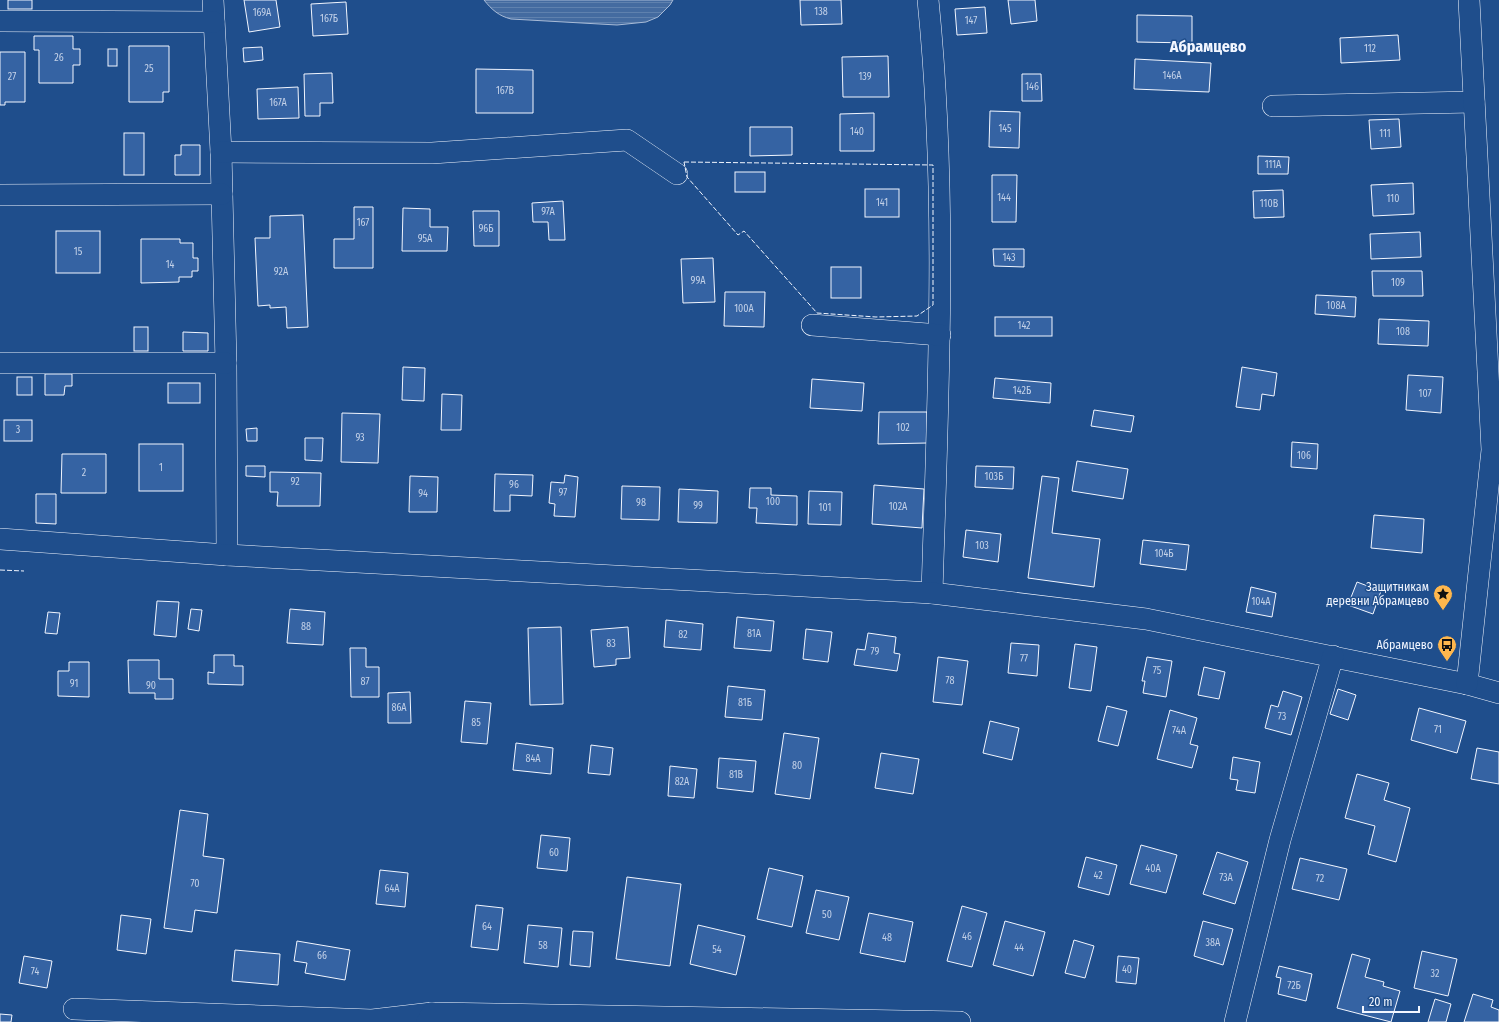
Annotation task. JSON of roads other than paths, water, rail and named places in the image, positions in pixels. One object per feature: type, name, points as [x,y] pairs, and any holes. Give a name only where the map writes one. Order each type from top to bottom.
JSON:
[{"type":"street","points":[[212,0],[221,152],[226,363],[227,555]]},
{"type":"street","points":[[928,0],[933,48],[940,232],[940,335],[932,593]]},
{"type":"street","points":[[1467,684],[1492,450],[1493,365],[1474,102],[1469,0]]},
{"type":"street","points":[[0,21],[214,22]]},
{"type":"street","points":[[1273,106],[1474,102]]},
{"type":"street","points":[[221,152],[432,153],[627,140],[677,174]]},
{"type":"street","points":[[0,195],[222,194]]},
{"type":"street","points":[[812,325],[940,335]]},
{"type":"street","points":[[0,363],[226,363]]},
{"type":"street","points":[[0,539],[227,555],[932,593],[1146,619],[1467,684],[1499,693]]},
{"type":"street","points":[[1235,1022],[1280,840],[1333,656]]},
{"type":"street","points":[[74,1009],[372,1020],[429,1017],[960,1022]]},
{"type":"water","points":[[484,0],[673,0],[658,17],[646,22],[617,25],[511,19],[496,12]]},
{"type":"place","name":"Защитникам деревни Абрамцево","points":[[1443,611]]},
{"type":"place","name":"Абрамцево","points":[[1447,662]]},
{"type":"district","name":"Абрамцево","points":[[1208,46]]}]
